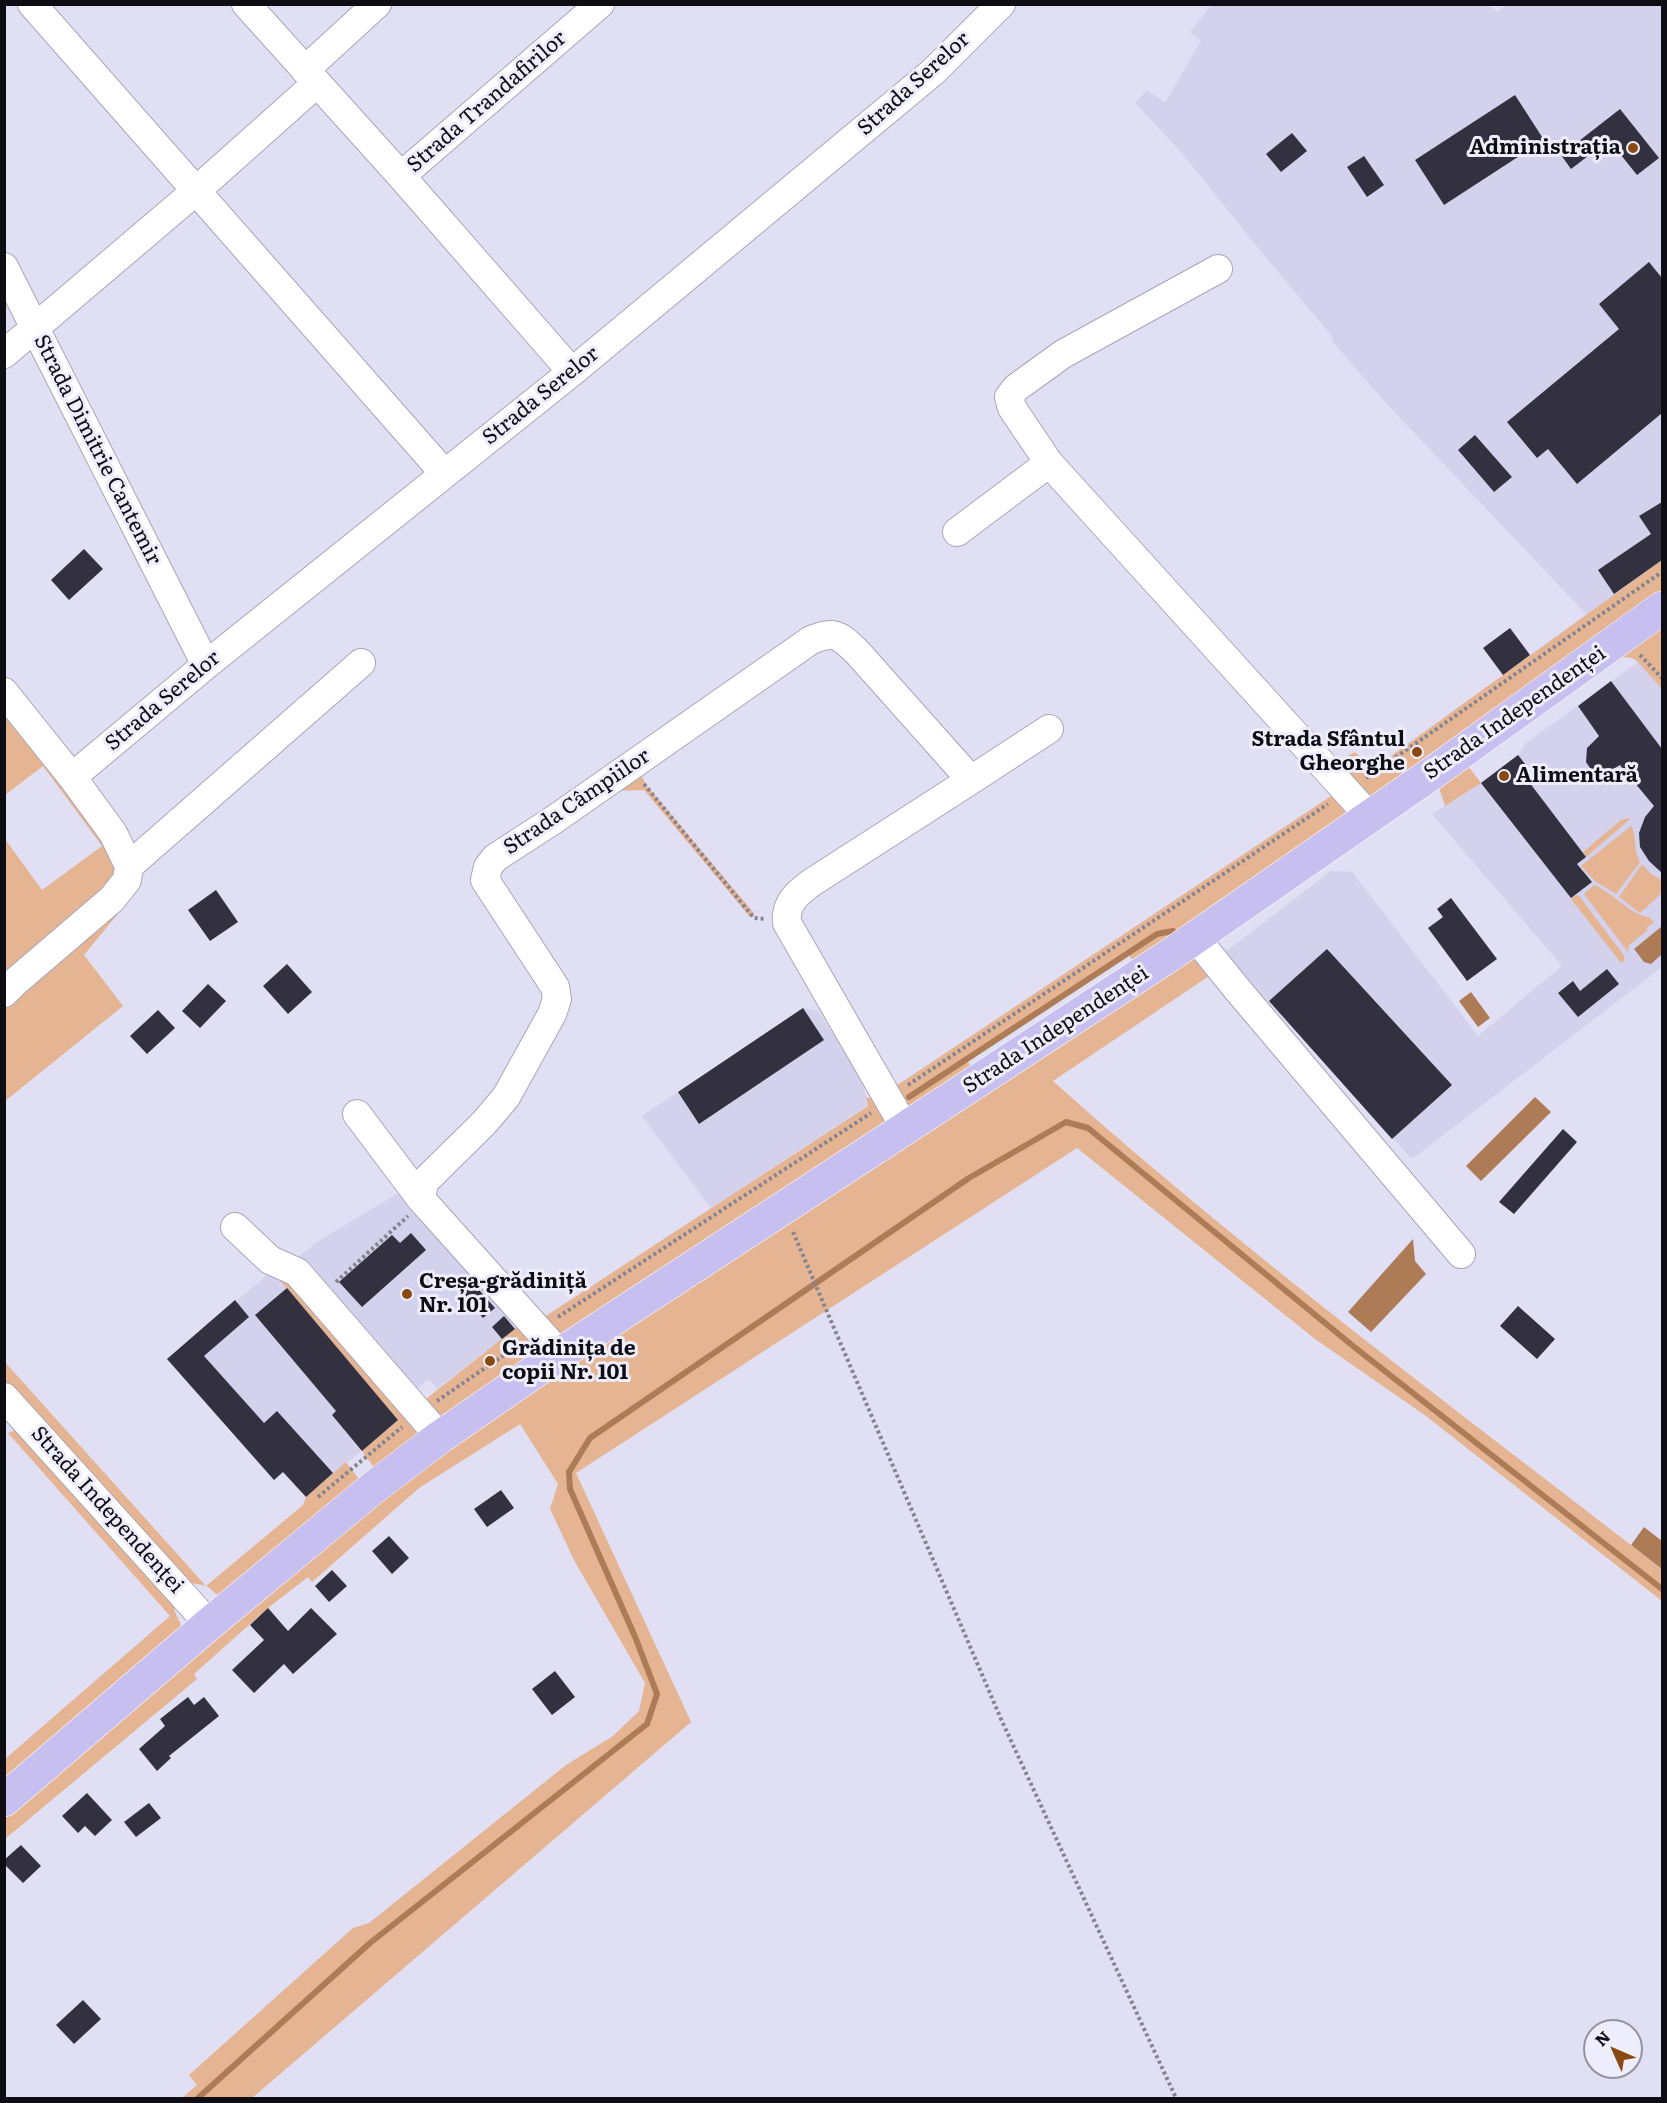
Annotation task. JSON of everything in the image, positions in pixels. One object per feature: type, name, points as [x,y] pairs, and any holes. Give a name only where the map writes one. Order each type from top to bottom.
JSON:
[{"type":"main road","name":"Strada Independenței","points":[[4,1800],[209,1624],[373,1488],[440,1437],[560,1354],[1196,937],[1662,608]]},
{"type":"street","points":[[32,4],[444,473]]},
{"type":"street","points":[[246,4],[401,176],[572,372]]},
{"type":"street","name":"Strada Dimitrie Cantemir","points":[[206,665],[34,329],[197,190],[311,76],[377,4]]},
{"type":"street","name":"Strada Trandafirilor","points":[[401,176],[600,4]]},
{"type":"street","name":"Strada Serelor","points":[[72,777],[206,665],[572,372],[934,71],[1001,4]]},
{"type":"street","points":[[4,267],[34,329],[4,354]]},
{"type":"street","points":[[1218,269],[1063,354],[1016,388],[1009,397],[1012,408],[1050,463],[1370,816]]},
{"type":"street","points":[[957,532],[1050,463]]},
{"type":"street","name":"Strada Câmpiilor","points":[[421,1199],[424,1182],[470,1137],[506,1097],[552,1014],[557,999],[555,987],[485,880],[488,867],[495,858],[811,640],[828,633],[840,636],[858,653],[971,780]]},
{"type":"street","points":[[129,866],[361,663]]},
{"type":"street","points":[[4,692],[72,777],[113,833],[129,866],[127,880],[112,899],[4,993]]},
{"type":"street","points":[[905,1128],[787,923],[786,912],[798,893],[1049,729]]},
{"type":"street","points":[[1196,937],[1237,989],[1461,1254]]},
{"type":"street","points":[[357,1113],[421,1199],[560,1354]]},
{"type":"street","points":[[236,1227],[270,1260],[297,1272],[440,1437]]},
{"type":"street","name":"Strada Independenței","points":[[9,1412],[209,1624]]},
{"type":"path","points":[[1622,637],[1662,678]]},
{"type":"path","points":[[632,765],[647,789],[754,918],[787,923]]},
{"type":"path","points":[[343,1291],[335,1282],[404,1221],[421,1199]]},
{"type":"path","points":[[782,1208],[1001,1719],[1176,2098]]},
{"type":"shaded area","points":[[1487,4],[1497,12],[1508,4],[1662,5],[1662,560],[1587,615],[1385,402],[1333,342],[1332,336],[1182,153],[1135,103],[1147,90],[1165,103],[1201,41],[1190,32],[1211,5]]},
{"type":"shaded area","points":[[1662,560],[1662,595],[1369,803],[1333,763],[1355,752],[1373,769]]},
{"type":"shaded area","points":[[1662,622],[1662,689],[1638,662],[1632,658],[1622,657],[1620,653]]},
{"type":"shaded area","points":[[1638,662],[1662,689],[1662,967],[1412,1159],[1224,953],[1331,871],[1352,872],[1478,1036],[1562,966],[1432,814],[1481,783],[1518,755],[1526,743]]},
{"type":"shaded area","points":[[4,704],[117,852],[115,886],[10,975],[4,964],[5,839],[42,890],[102,846],[43,766],[5,795]]},
{"type":"shaded area","points":[[1468,766],[1481,783],[1445,806],[1439,788]]},
{"type":"shaded area","points":[[638,770],[647,786],[754,913],[750,917],[644,790],[608,791]]},
{"type":"shaded area","points":[[1334,794],[1351,818],[1138,968],[1127,952],[965,1057],[975,1073],[912,1113],[896,1086]]},
{"type":"shaded area","points":[[1629,818],[1586,857],[1583,852],[1621,820]]},
{"type":"shaded area","points":[[1631,826],[1640,862],[1616,894],[1595,881],[1581,866]]},
{"type":"shaded area","points":[[1642,864],[1651,874],[1662,880],[1662,893],[1640,913],[1619,897]]},
{"type":"shaded area","points":[[1594,885],[1654,922],[1646,928],[1648,930],[1629,945],[1628,952],[1584,894]]},
{"type":"shaded area","points":[[1576,895],[1623,954],[1625,960],[1621,963],[1571,899]]},
{"type":"shaded area","points":[[125,898],[131,898],[84,955],[123,1006],[5,1101],[5,1008]]},
{"type":"shaded area","points":[[1661,927],[1662,954],[1651,964],[1644,962],[1634,949]]},
{"type":"shaded area","points":[[1196,956],[1212,974],[1053,1081],[1126,1145],[1277,1270],[1662,1569],[1662,1601],[1426,1416],[1315,1339],[1077,1148],[576,1473],[691,1722],[252,2098],[182,2098],[197,2085],[189,2075],[353,1928],[369,1923],[566,1765],[613,1736],[639,1711],[645,1683],[575,1562],[550,1509],[558,1484],[520,1424],[419,1488],[312,1582],[308,1577],[268,1608],[194,1674],[197,1679],[5,1839],[5,1807],[444,1444]]},
{"type":"shaded area","points":[[1471,992],[1490,1018],[1478,1027],[1459,1001]]},
{"type":"shaded area","points":[[803,1008],[818,1011],[861,1077],[868,1105],[711,1208],[642,1116]]},
{"type":"shaded area","points":[[866,1097],[878,1101],[892,1126],[561,1340],[541,1319],[868,1106]]},
{"type":"shaded area","points":[[1535,1097],[1551,1112],[1481,1181],[1466,1166]]},
{"type":"shaded area","name":"Creșa-grădiniță Nr. 101","points":[[400,1192],[519,1325],[437,1389],[429,1379],[413,1392],[295,1259],[320,1240]]},
{"type":"shaded area","points":[[1413,1239],[1415,1261],[1426,1274],[1371,1332],[1348,1312]]},
{"type":"shaded area","points":[[272,1271],[398,1420],[306,1497],[283,1472],[274,1480],[167,1359]]},
{"type":"shaded area","points":[[272,1271],[292,1276],[430,1432],[378,1473],[362,1451],[398,1420]]},
{"type":"shaded area","points":[[519,1325],[544,1351],[440,1424],[426,1399]]},
{"type":"shaded area","points":[[4,1361],[206,1586],[186,1582],[5,1387]]},
{"type":"shaded area","points":[[21,1428],[172,1595],[175,1612],[183,1629],[5,1780],[5,1759],[170,1616],[8,1433]]},
{"type":"shaded area","points":[[346,1462],[362,1483],[222,1599],[206,1586],[303,1505],[306,1497]]},
{"type":"shaded area","points":[[1644,1527],[1662,1541],[1662,1569],[1631,1545]]},
{"type":"building","points":[[1515,95],[1544,140],[1444,205],[1415,160]]},
{"type":"building","name":"Administrația","points":[[1620,109],[1659,158],[1637,175],[1609,140],[1571,169],[1561,155]]},
{"type":"building","points":[[1292,133],[1307,151],[1281,172],[1266,154]]},
{"type":"building","points":[[1364,156],[1384,185],[1367,197],[1347,167]]},
{"type":"building","points":[[1649,262],[1662,278],[1662,413],[1577,484],[1548,449],[1537,458],[1507,422],[1619,329],[1599,304]]},
{"type":"building","points":[[1475,435],[1512,477],[1494,492],[1458,450]]},
{"type":"building","points":[[1662,502],[1662,560],[1614,594],[1598,570],[1651,534],[1639,516]]},
{"type":"building","points":[[84,549],[103,569],[69,600],[51,580]]},
{"type":"building","points":[[1510,628],[1530,655],[1503,675],[1483,648]]},
{"type":"building","points":[[1611,681],[1662,749],[1662,873],[1649,861],[1640,847],[1639,833],[1645,817],[1654,806],[1620,765],[1608,772],[1599,773],[1590,768],[1586,762],[1587,748],[1599,736],[1578,706]]},
{"type":"building","points":[[1518,755],[1529,769],[1523,774],[1586,857],[1577,864],[1592,882],[1571,898],[1481,783]]},
{"type":"building","points":[[216,890],[238,922],[210,941],[188,910]]},
{"type":"building","points":[[1451,898],[1497,959],[1467,981],[1428,928],[1443,917],[1437,909]]},
{"type":"building","points":[[1327,949],[1452,1085],[1392,1139],[1269,1001]]},
{"type":"building","points":[[287,964],[312,992],[288,1014],[263,986]]},
{"type":"building","points":[[1607,969],[1619,984],[1578,1017],[1558,993],[1573,981],[1580,991]]},
{"type":"building","points":[[208,984],[226,1001],[200,1028],[182,1011]]},
{"type":"building","points":[[803,1008],[824,1040],[699,1124],[678,1092]]},
{"type":"building","points":[[158,1010],[175,1028],[147,1054],[130,1036]]},
{"type":"building","points":[[1563,1129],[1577,1142],[1514,1214],[1499,1202]]},
{"type":"building","points":[[411,1233],[426,1250],[362,1307],[339,1282],[392,1235],[400,1243]]},
{"type":"building","points":[[473,1283],[495,1308],[483,1318],[461,1293]]},
{"type":"building","points":[[287,1288],[398,1420],[362,1451],[332,1415],[336,1411],[255,1315]]},
{"type":"building","points":[[235,1300],[249,1317],[204,1356],[264,1423],[277,1411],[333,1473],[306,1497],[283,1472],[274,1480],[167,1359]]},
{"type":"building","points":[[1518,1306],[1555,1339],[1537,1359],[1500,1326]]},
{"type":"building","points":[[504,1316],[515,1329],[502,1339],[492,1327]]},
{"type":"building","points":[[501,1490],[514,1508],[487,1527],[474,1509]]},
{"type":"building","points":[[389,1536],[409,1558],[392,1574],[372,1551]]},
{"type":"building","points":[[332,1570],[347,1586],[329,1602],[315,1586]]},
{"type":"building","points":[[268,1608],[288,1631],[311,1608],[337,1634],[293,1674],[284,1664],[254,1693],[232,1670],[264,1640],[250,1625]]},
{"type":"building","points":[[555,1671],[575,1697],[552,1715],[532,1689]]},
{"type":"building","points":[[188,1697],[194,1705],[204,1697],[219,1716],[169,1756],[171,1758],[157,1771],[139,1749],[165,1726],[160,1719]]},
{"type":"building","points":[[87,1793],[112,1820],[95,1836],[85,1826],[78,1833],[62,1816]]},
{"type":"building","points":[[149,1803],[161,1818],[136,1837],[124,1822]]},
{"type":"building","points":[[21,1845],[41,1866],[23,1883],[4,1864],[4,1860]]},
{"type":"building","points":[[83,2000],[101,2019],[74,2044],[56,2025]]},
{"type":"waterway","points":[[909,1097],[1157,934],[1173,931]]},
{"type":"waterway","points":[[198,2098],[370,1943],[647,1724],[657,1694],[636,1639],[570,1489],[569,1472],[590,1438],[969,1178],[1066,1122],[1088,1128],[1353,1346],[1662,1589]]},
{"type":"place","name":"Administrația","points":[[1633,148]]},
{"type":"place","name":"Strada Sfântul Gheorghe","points":[[1417,752]]},
{"type":"place","name":"Alimentară","points":[[1504,776]]},
{"type":"place","name":"Creșa-grădiniță Nr. 101","points":[[407,1294]]},
{"type":"place","name":"Grădinița de copii Nr. 101","points":[[490,1361]]}]
